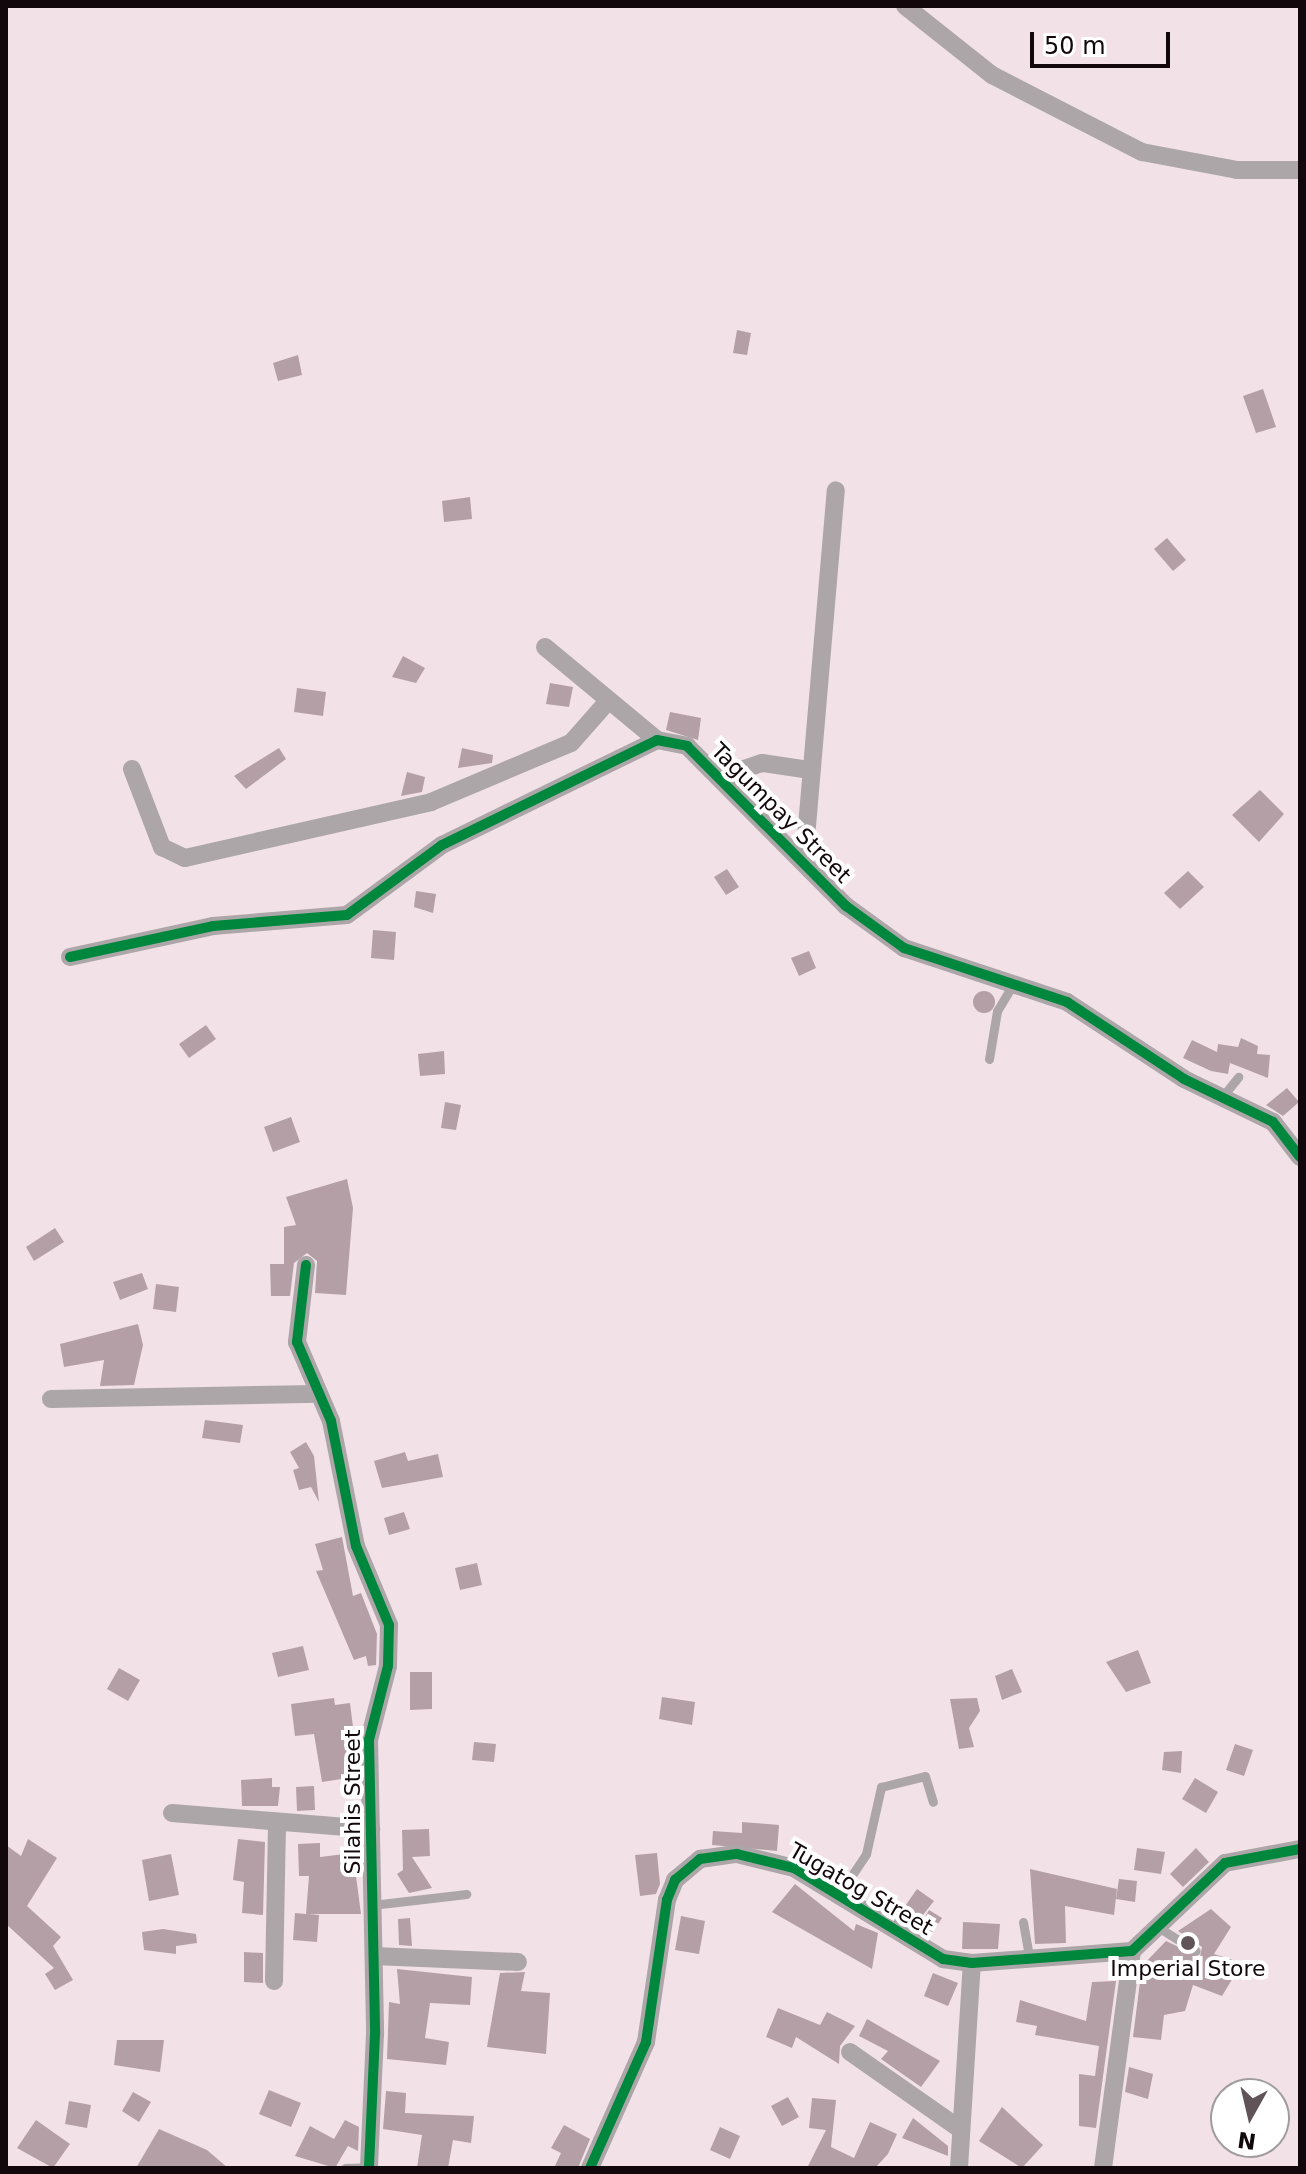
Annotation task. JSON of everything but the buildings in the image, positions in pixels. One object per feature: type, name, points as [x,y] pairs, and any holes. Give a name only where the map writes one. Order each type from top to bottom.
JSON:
[{"type":"street","points":[[905,6],[992,75],[1142,152],[1237,170],[1300,170]]},
{"type":"street","points":[[804,861],[836,490]]},
{"type":"street","name":"Tagumpay Street","points":[[545,647],[657,740],[687,746],[846,906],[904,948],[1015,980],[1067,1002],[1222,1097],[1273,1122],[1298,1143]]},
{"type":"street","points":[[132,769],[162,847],[185,858],[431,802],[571,743],[608,701]]},
{"type":"street","points":[[70,957],[213,926],[347,915],[442,845],[657,740]]},
{"type":"street","points":[[720,777],[762,763],[810,770]]},
{"type":"street","name":"Silahis Street","points":[[306,1265],[297,1342],[338,1444],[356,1546],[389,1625],[388,1666],[369,1740],[374,1956],[369,2168]]},
{"type":"street","points":[[51,1399],[318,1394]]},
{"type":"street","points":[[172,1813],[277,1826],[371,1829]]},
{"type":"street","points":[[274,1981],[277,1826]]},
{"type":"street","points":[[1103,2168],[1132,1951],[1161,1929],[1225,1863],[1300,1849]]},
{"type":"street","name":"Tugatog Street","points":[[590,2168],[646,2042],[667,1900],[686,1868],[719,1855],[761,1856],[840,1893],[943,1959],[972,1963],[1029,1956],[1132,1951]]},
{"type":"street","points":[[374,1956],[518,1962]]},
{"type":"street","points":[[959,2168],[972,1963]]},
{"type":"street","points":[[850,2052],[960,2129]]},
{"type":"lane","points":[[989,1059],[997,1011],[1015,980]]},
{"type":"lane","points":[[1222,1097],[1238,1077]]},
{"type":"lane","points":[[840,1893],[866,1854],[881,1787],[925,1776],[933,1802]]},
{"type":"lane","points":[[372,1905],[466,1894]]},
{"type":"lane","points":[[1023,1922],[1029,1956]]},
{"type":"lane","points":[[1161,1929],[1196,1951]]},
{"type":"lane","points":[[345,2168],[369,2168]]},
{"type":"cycle path","points":[[70,957],[213,926],[347,915],[442,845],[657,740],[687,746],[846,906],[904,948],[1067,1002],[1184,1079],[1273,1122],[1300,1157]]},
{"type":"cycle path","points":[[306,1265],[297,1342],[331,1421],[356,1546],[389,1625],[388,1666],[369,1740],[375,2034],[369,2168]]},
{"type":"cycle path","points":[[590,2168],[646,2042],[667,1900],[675,1880],[700,1859],[737,1854],[794,1868],[943,1959],[972,1963],[1132,1951],[1225,1863],[1300,1849]]},
{"type":"place","name":"Imperial Store","points":[[1188,1943]]}]
